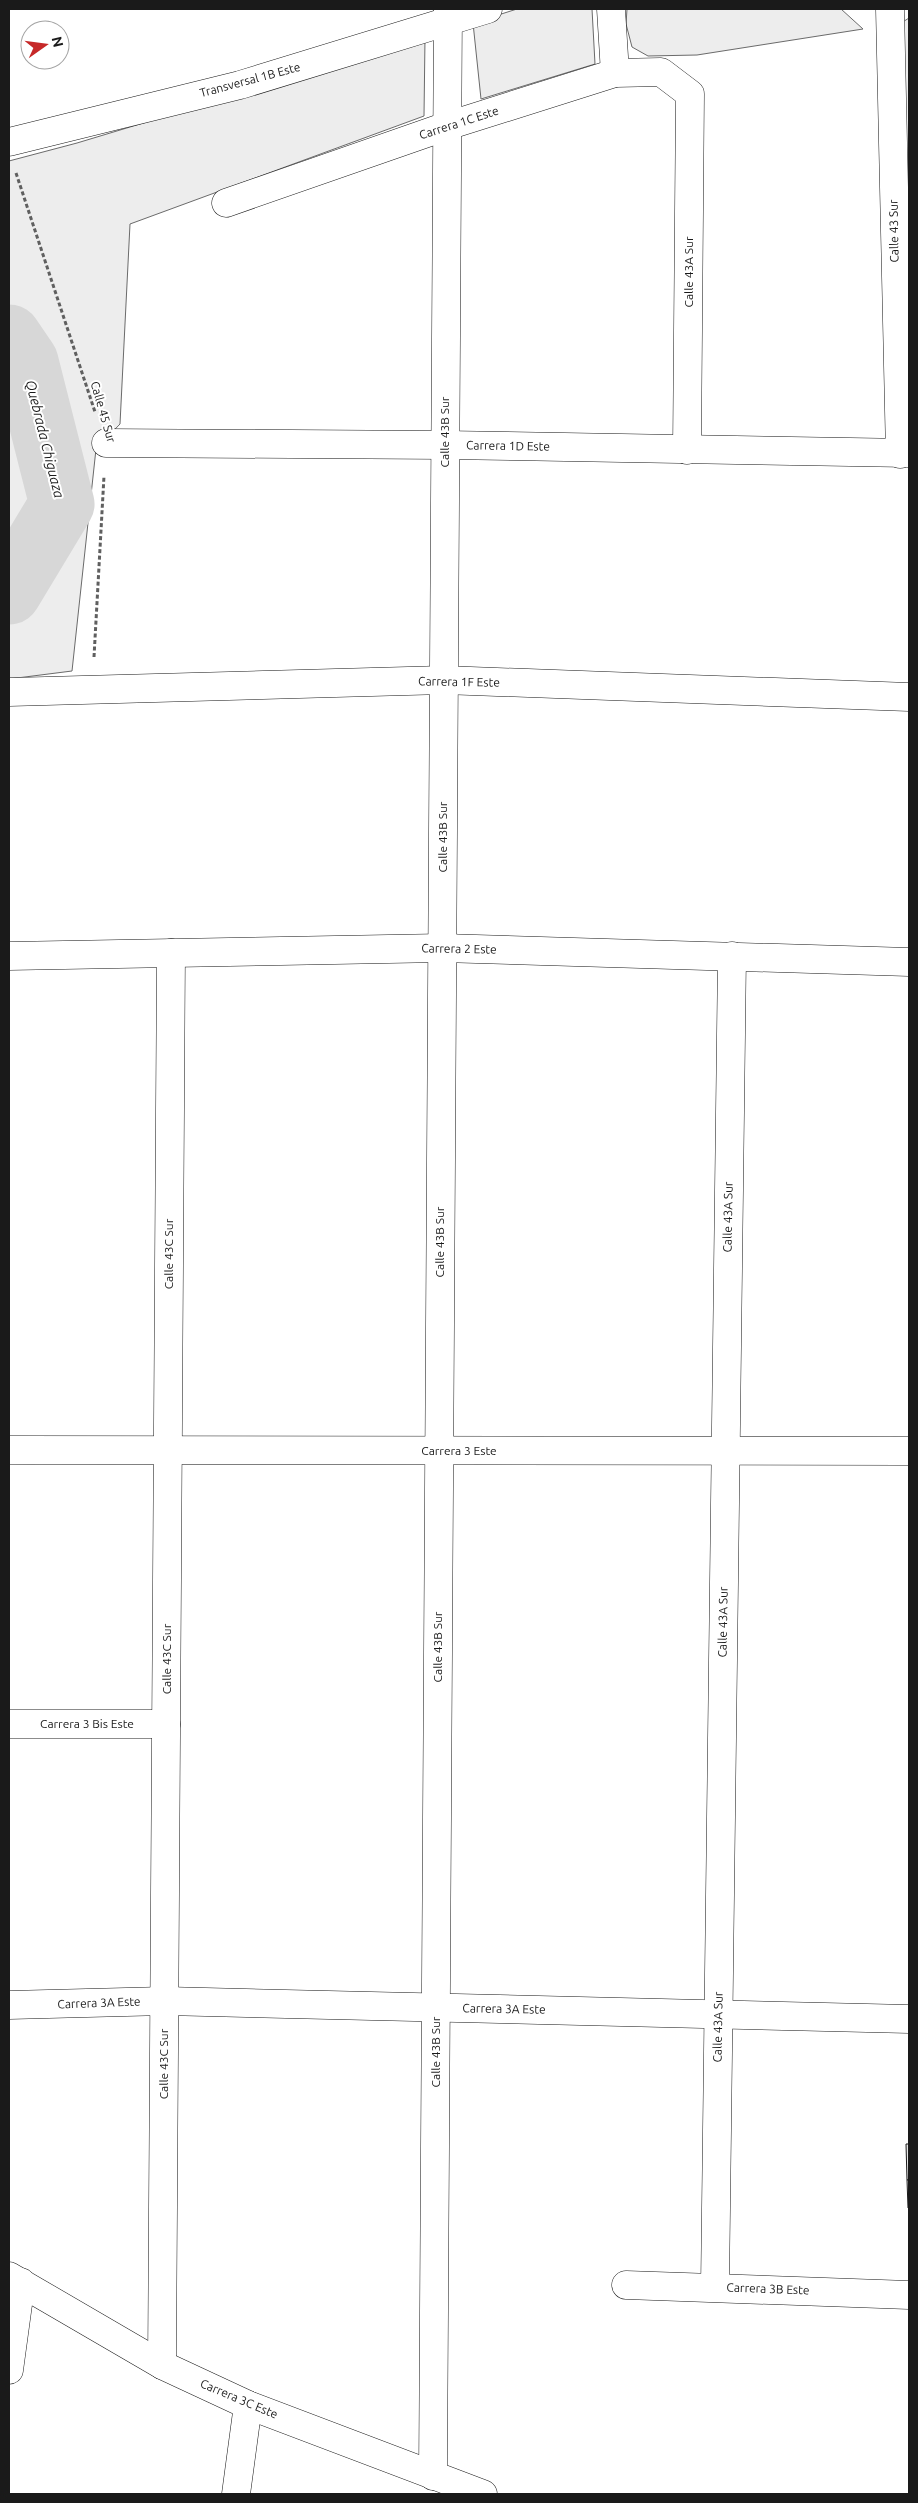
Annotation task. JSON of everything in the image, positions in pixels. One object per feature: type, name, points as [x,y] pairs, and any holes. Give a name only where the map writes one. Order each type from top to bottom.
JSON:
[{"type":"street","name":"Transversal 1B Este","points":[[9,142],[240,85],[448,16],[488,9]]},
{"type":"street","points":[[612,9],[615,73]]},
{"type":"street","name":"Calle 43 Sur","points":[[890,9],[905,453]]},
{"type":"street","name":"Calle 43B Sur","points":[[433,2476],[448,16]]},
{"type":"street","name":"Carrera 1C Este","points":[[226,203],[447,126],[615,73],[662,72],[690,94]]},
{"type":"street","name":"Calle 43A Sur","points":[[687,450],[690,94]]},
{"type":"street","name":"Carrera 1D Este","points":[[106,443],[445,445],[905,453]]},
{"type":"street","name":"Carrera 1F Este","points":[[9,692],[444,680],[909,696]]},
{"type":"street","name":"Carrera 2 Este","points":[[9,956],[442,948],[909,962]]},
{"type":"street","name":"Calle 43C Sur","points":[[162,2365],[171,953]]},
{"type":"street","name":"Calle 43A Sur","points":[[715,2287],[732,956]]},
{"type":"street","name":"Carrera 3 Este","points":[[9,1450],[909,1451]]},
{"type":"street","name":"Carrera 3 Bis Este","points":[[9,1724],[166,1724]]},
{"type":"street","name":"Carrera 3A Este","points":[[9,2006],[164,2001],[909,2019]]},
{"type":"street","points":[[9,2370],[15,2279]]},
{"type":"street","name":"Carrera 3C Este","points":[[15,2279],[162,2365],[248,2405],[483,2494]]},
{"type":"street","name":"Carrera 3B Este","points":[[626,2284],[909,2294]]},
{"type":"street","points":[[236,2494],[248,2405]]},
{"type":"path","name":"Calle 45 Sur","points":[[15,169],[106,443],[92,690]]},
{"type":"shaded area","points":[[517,9],[592,9],[595,64],[481,99],[473,23]]},
{"type":"shaded area","points":[[627,9],[841,9],[863,29],[697,55],[648,56],[632,47],[626,24]]},
{"type":"shaded area","points":[[909,18],[909,183],[898,25]]},
{"type":"shaded area","points":[[425,38],[424,116],[130,224],[120,424],[96,449],[72,671],[9,679],[9,161],[77,143]]},
{"type":"building","points":[[906,2144],[909,2144],[909,2180],[907,2180]]},
{"type":"building","points":[[907,2180],[909,2180],[909,2208],[908,2208]]},
{"type":"waterway","name":"Quebrada Chiguaza","points":[[9,337],[26,362],[62,504],[9,592]]}]
